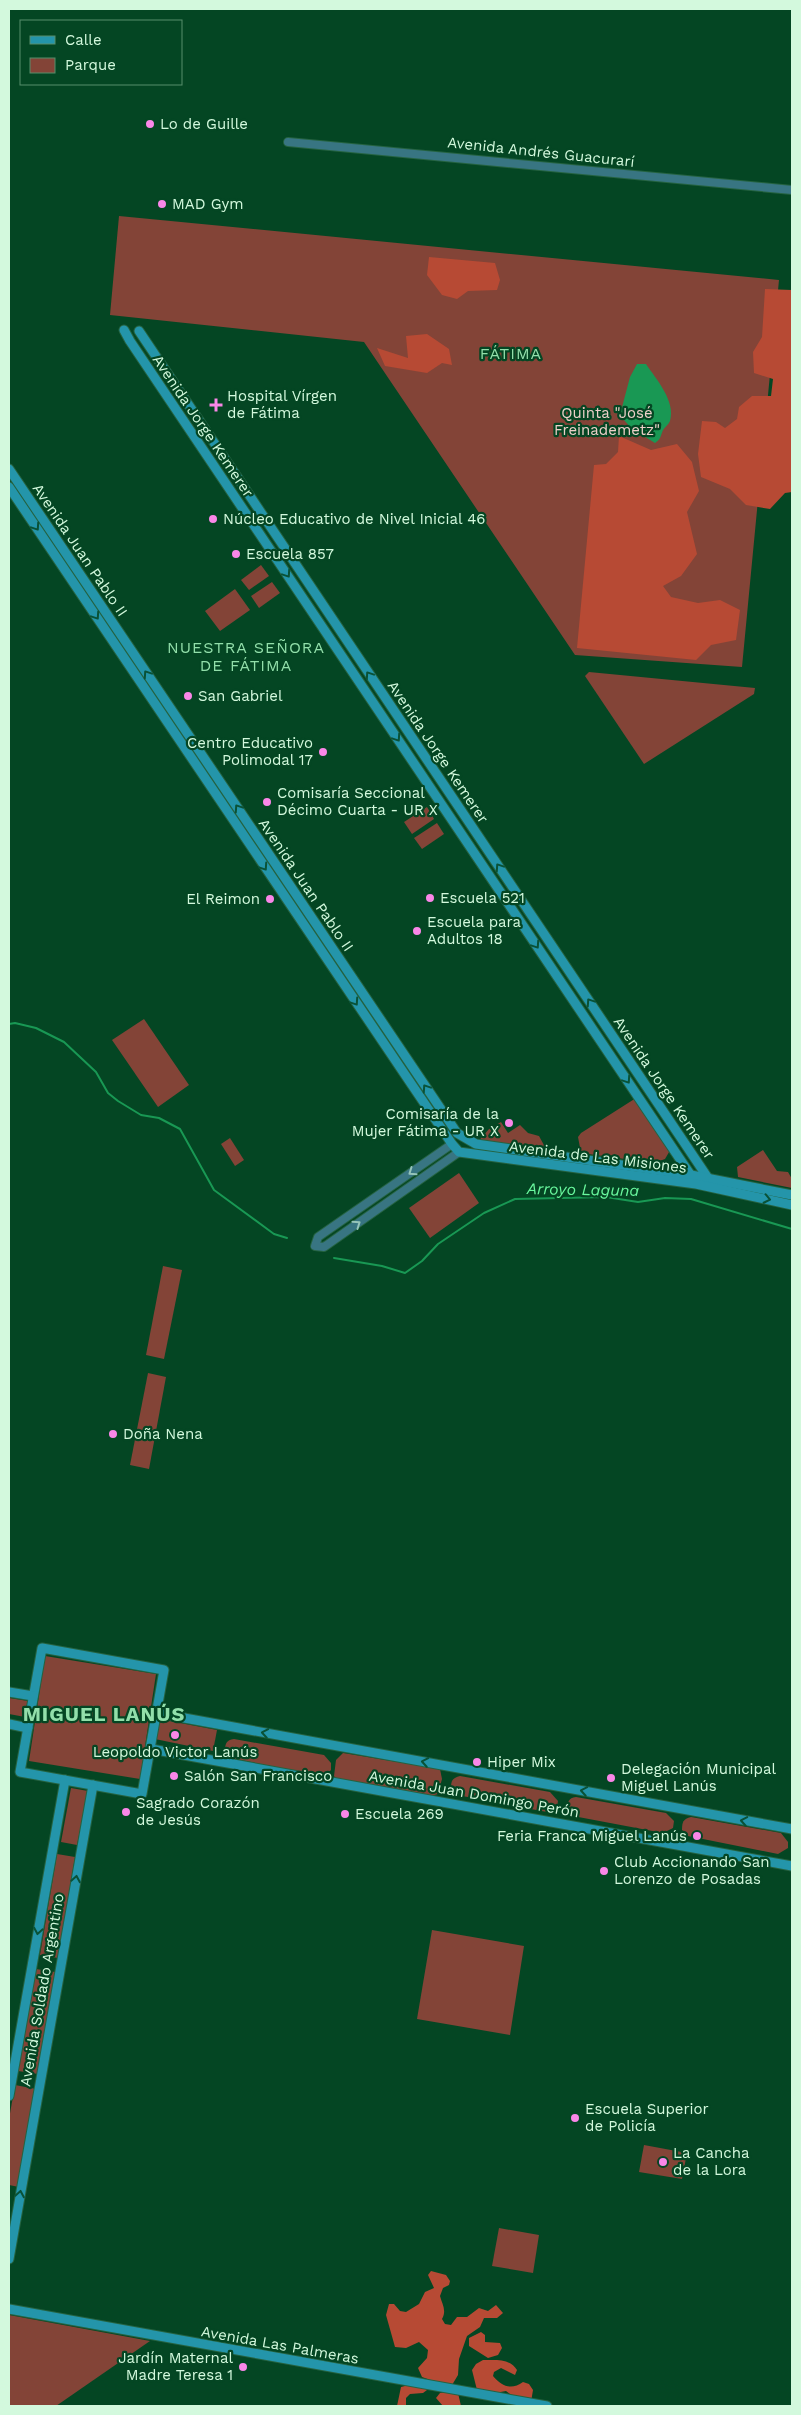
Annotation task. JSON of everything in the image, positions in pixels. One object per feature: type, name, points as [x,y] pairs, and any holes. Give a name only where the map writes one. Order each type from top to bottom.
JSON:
[{"type":"main road","name":"Avenida Jorge Kemerer","points":[[124,330],[696,1184]]},
{"type":"main road","name":"Avenida Jorge Kemerer","points":[[138,331],[714,1188]]},
{"type":"main road","name":"Avenida Juan Pablo II","points":[[9,469],[456,1134],[467,1139]]},
{"type":"main road","name":"Avenida Juan Pablo II","points":[[9,487],[459,1152]]},
{"type":"main road","name":"Avenida de Las Misiones","points":[[467,1139],[476,1144],[691,1175],[792,1195]]},
{"type":"main road","points":[[452,1144],[458,1140],[467,1139],[465,1146],[459,1152]]},
{"type":"main road","name":"Avenida de Las Misiones","points":[[459,1152],[528,1163],[696,1184],[792,1204]]},
{"type":"main road","points":[[42,1648],[164,1670],[157,1713],[142,1794],[20,1772],[42,1648]]},
{"type":"main road","points":[[9,1692],[33,1696]]},
{"type":"main road","name":"Avenida Juan Domingo Perón","points":[[157,1713],[792,1829]]},
{"type":"main road","points":[[9,1724],[28,1728]]},
{"type":"main road","name":"Avenida Juan Domingo Perón","points":[[150,1749],[792,1866]]},
{"type":"main road","name":"Avenida Soldado Argentino","points":[[9,2096],[65,1780]]},
{"type":"main road","name":"Avenida Soldado Argentino","points":[[9,2259],[93,1785]]},
{"type":"main road","name":"Avenida Las Palmeras","points":[[9,2309],[547,2406]]},
{"type":"street","name":"Avenida Andrés Guacurarí","points":[[288,142],[792,190]]},
{"type":"street","points":[[452,1144],[318,1237],[315,1246],[324,1247],[459,1152]]},
{"type":"green space","name":"Quinta \"José Freinademetz\"","points":[[119,216],[779,280],[742,667],[575,655],[364,342],[110,315]]},
{"type":"green space","points":[[261,565],[269,576],[249,590],[241,580]]},
{"type":"green space","points":[[272,582],[280,593],[259,608],[251,596]]},
{"type":"green space","points":[[235,589],[250,610],[220,631],[205,611]]},
{"type":"green space","points":[[589,672],[755,688],[754,694],[644,764],[585,676]]},
{"type":"green space","points":[[427,807],[434,819],[412,834],[404,822]]},
{"type":"green space","points":[[437,823],[444,834],[422,849],[414,838]]},
{"type":"green space","points":[[144,1019],[189,1085],[158,1107],[112,1040]]},
{"type":"green space","points":[[636,1098],[672,1147],[665,1159],[654,1163],[581,1153],[578,1137],[581,1133]]},
{"type":"green space","points":[[501,1122],[508,1133],[520,1125],[528,1133],[539,1136],[545,1147],[542,1149],[476,1144],[489,1129]]},
{"type":"green space","points":[[230,1138],[244,1160],[235,1166],[221,1144]]},
{"type":"green space","points":[[763,1150],[777,1171],[788,1172],[792,1179],[792,1188],[738,1177],[737,1167]]},
{"type":"green space","points":[[459,1173],[479,1203],[430,1238],[409,1208]]},
{"type":"green space","points":[[163,1266],[182,1270],[164,1359],[146,1355]]},
{"type":"green space","points":[[148,1373],[166,1377],[149,1469],[130,1465]]},
{"type":"green space","points":[[45,1656],[156,1674],[140,1779],[29,1761]]},
{"type":"green space","points":[[9,1698],[28,1701],[25,1717],[9,1714]]},
{"type":"green space","points":[[159,1719],[217,1730],[213,1751],[155,1739]]},
{"type":"green space","points":[[234,1739],[324,1755],[331,1763],[331,1770],[325,1776],[320,1776],[231,1758],[225,1751],[225,1746],[228,1741]]},
{"type":"green space","points":[[343,1753],[440,1769],[442,1779],[438,1794],[431,1796],[336,1779],[334,1776],[336,1760]]},
{"type":"green space","points":[[460,1776],[550,1792],[558,1801],[557,1807],[547,1812],[457,1795],[451,1789],[451,1784],[452,1780]]},
{"type":"green space","points":[[71,1788],[88,1791],[77,1845],[61,1842]]},
{"type":"green space","points":[[576,1797],[666,1813],[674,1821],[673,1828],[663,1833],[573,1816],[567,1807],[570,1799]]},
{"type":"green space","points":[[691,1817],[781,1833],[788,1842],[788,1848],[778,1854],[688,1836],[682,1830],[682,1825],[686,1819]]},
{"type":"green space","points":[[57,1854],[75,1857],[58,1958],[40,1955]]},
{"type":"green space","points":[[432,1930],[524,1946],[510,2035],[417,2019]]},
{"type":"green space","points":[[36,1969],[55,1972],[38,2074],[18,2071]]},
{"type":"green space","points":[[15,2085],[36,2089],[19,2187],[9,2185],[9,2119]]},
{"type":"green space","name":"La Cancha de la Lora","points":[[644,2145],[687,2153],[682,2179],[639,2172]]},
{"type":"green space","points":[[499,2228],[539,2235],[533,2273],[492,2266]]},
{"type":"green space","points":[[9,2315],[150,2341],[56,2406],[9,2406]]},
{"type":"shaded area","points":[[429,257],[495,263],[500,280],[497,290],[468,291],[457,299],[442,295],[427,275]]},
{"type":"shaded area","points":[[765,289],[792,290],[792,492],[785,493],[770,509],[746,505],[730,489],[701,477],[698,454],[702,421],[716,422],[725,428],[737,419],[739,407],[752,396],[771,396],[773,379],[754,373],[753,352],[762,337]]},
{"type":"shaded area","points":[[427,334],[449,349],[452,365],[442,363],[427,373],[385,366],[377,348],[408,358],[406,336]]},
{"type":"shaded area","points":[[637,364],[646,364],[660,383],[670,406],[670,421],[655,443],[631,428],[624,420],[621,411],[630,377]]},
{"type":"shaded area","points":[[619,436],[651,450],[677,444],[692,462],[699,491],[687,512],[697,554],[681,576],[663,586],[671,597],[698,603],[720,600],[740,610],[736,640],[711,645],[696,660],[577,648],[594,465],[606,464],[618,452]]},
{"type":"shaded area","points":[[431,2271],[446,2275],[450,2281],[449,2285],[443,2288],[440,2296],[444,2310],[442,2319],[445,2324],[451,2325],[457,2317],[467,2317],[479,2308],[488,2311],[496,2305],[503,2313],[497,2318],[484,2318],[480,2327],[467,2336],[459,2359],[458,2375],[452,2385],[447,2386],[422,2377],[418,2368],[427,2358],[428,2350],[419,2342],[406,2348],[395,2347],[386,2315],[389,2304],[394,2304],[400,2311],[406,2312],[419,2304],[425,2292],[434,2288],[428,2275]]},
{"type":"shaded area","points":[[481,2332],[485,2335],[485,2342],[500,2343],[502,2348],[498,2355],[488,2358],[469,2346],[469,2338]]},
{"type":"shaded area","points":[[483,2360],[502,2360],[514,2366],[517,2370],[515,2375],[501,2368],[494,2372],[493,2376],[500,2383],[511,2387],[523,2382],[529,2384],[533,2390],[531,2402],[518,2400],[506,2391],[495,2393],[477,2390],[472,2370],[476,2364]]},
{"type":"shaded area","points":[[409,2385],[427,2387],[427,2390],[423,2393],[410,2394],[406,2398],[406,2406],[397,2406],[401,2387]]},
{"type":"shaded area","points":[[451,2391],[458,2393],[461,2406],[443,2406],[436,2398],[440,2393]]},
{"type":"waterway","name":"Arroyo Laguna","points":[[9,1024],[15,1023],[36,1028],[64,1042],[96,1072],[108,1093],[118,1101],[141,1115],[159,1118],[180,1129],[214,1190],[274,1234],[287,1238]]},
{"type":"waterway","name":"Arroyo Laguna","points":[[334,1258],[382,1266],[405,1273],[422,1261],[438,1244],[484,1213],[515,1199],[606,1197],[638,1202],[665,1198],[691,1199],[792,1229]]},
{"type":"place","name":"Lo de Guille","points":[[150,124]]},
{"type":"place","name":"MAD Gym","points":[[162,204]]},
{"type":"place","name":"Hospital Vírgen de Fátima","points":[[216,405]]},
{"type":"place","name":"Núcleo Educativo de Nivel Inicial 46","points":[[213,519]]},
{"type":"place","name":"Escuela 857","points":[[236,554]]},
{"type":"place","name":"San Gabriel","points":[[188,696]]},
{"type":"place","name":"Centro Educativo Polimodal 17","points":[[323,752]]},
{"type":"place","name":"Comisaría Seccional Décimo Cuarta - UR X","points":[[267,802]]},
{"type":"place","name":"Escuela 521","points":[[430,898]]},
{"type":"place","name":"El Reimon","points":[[270,899]]},
{"type":"place","name":"Escuela para Adultos 18","points":[[417,931]]},
{"type":"place","name":"Comisaría de la Mujer Fátima - UR X","points":[[509,1123]]},
{"type":"place","name":"Doña Nena","points":[[113,1434]]},
{"type":"place","name":"Leopoldo Victor Lanús","points":[[175,1735]]},
{"type":"place","name":"Hiper Mix","points":[[477,1762]]},
{"type":"place","name":"Salón San Francisco","points":[[174,1776]]},
{"type":"place","name":"Delegación Municipal Miguel Lanús","points":[[611,1778]]},
{"type":"place","name":"Sagrado Corazón de Jesús","points":[[126,1812]]},
{"type":"place","name":"Escuela 269","points":[[345,1814]]},
{"type":"place","name":"Feria Franca Miguel Lanús","points":[[697,1836]]},
{"type":"place","name":"Club Accionando San Lorenzo de Posadas","points":[[604,1871]]},
{"type":"place","name":"Escuela Superior de Policía","points":[[575,2118]]},
{"type":"place","name":"La Cancha de la Lora","points":[[663,2162]]},
{"type":"place","name":"Jardín Maternal Madre Teresa 1","points":[[243,2367]]},
{"type":"district","name":"FÁTIMA","points":[[511,353]]},
{"type":"district","name":"NUESTRA SEÑORA DE FÁTIMA","points":[[246,656]]},
{"type":"district","name":"MIGUEL LANÚS","points":[[104,1714]]}]
